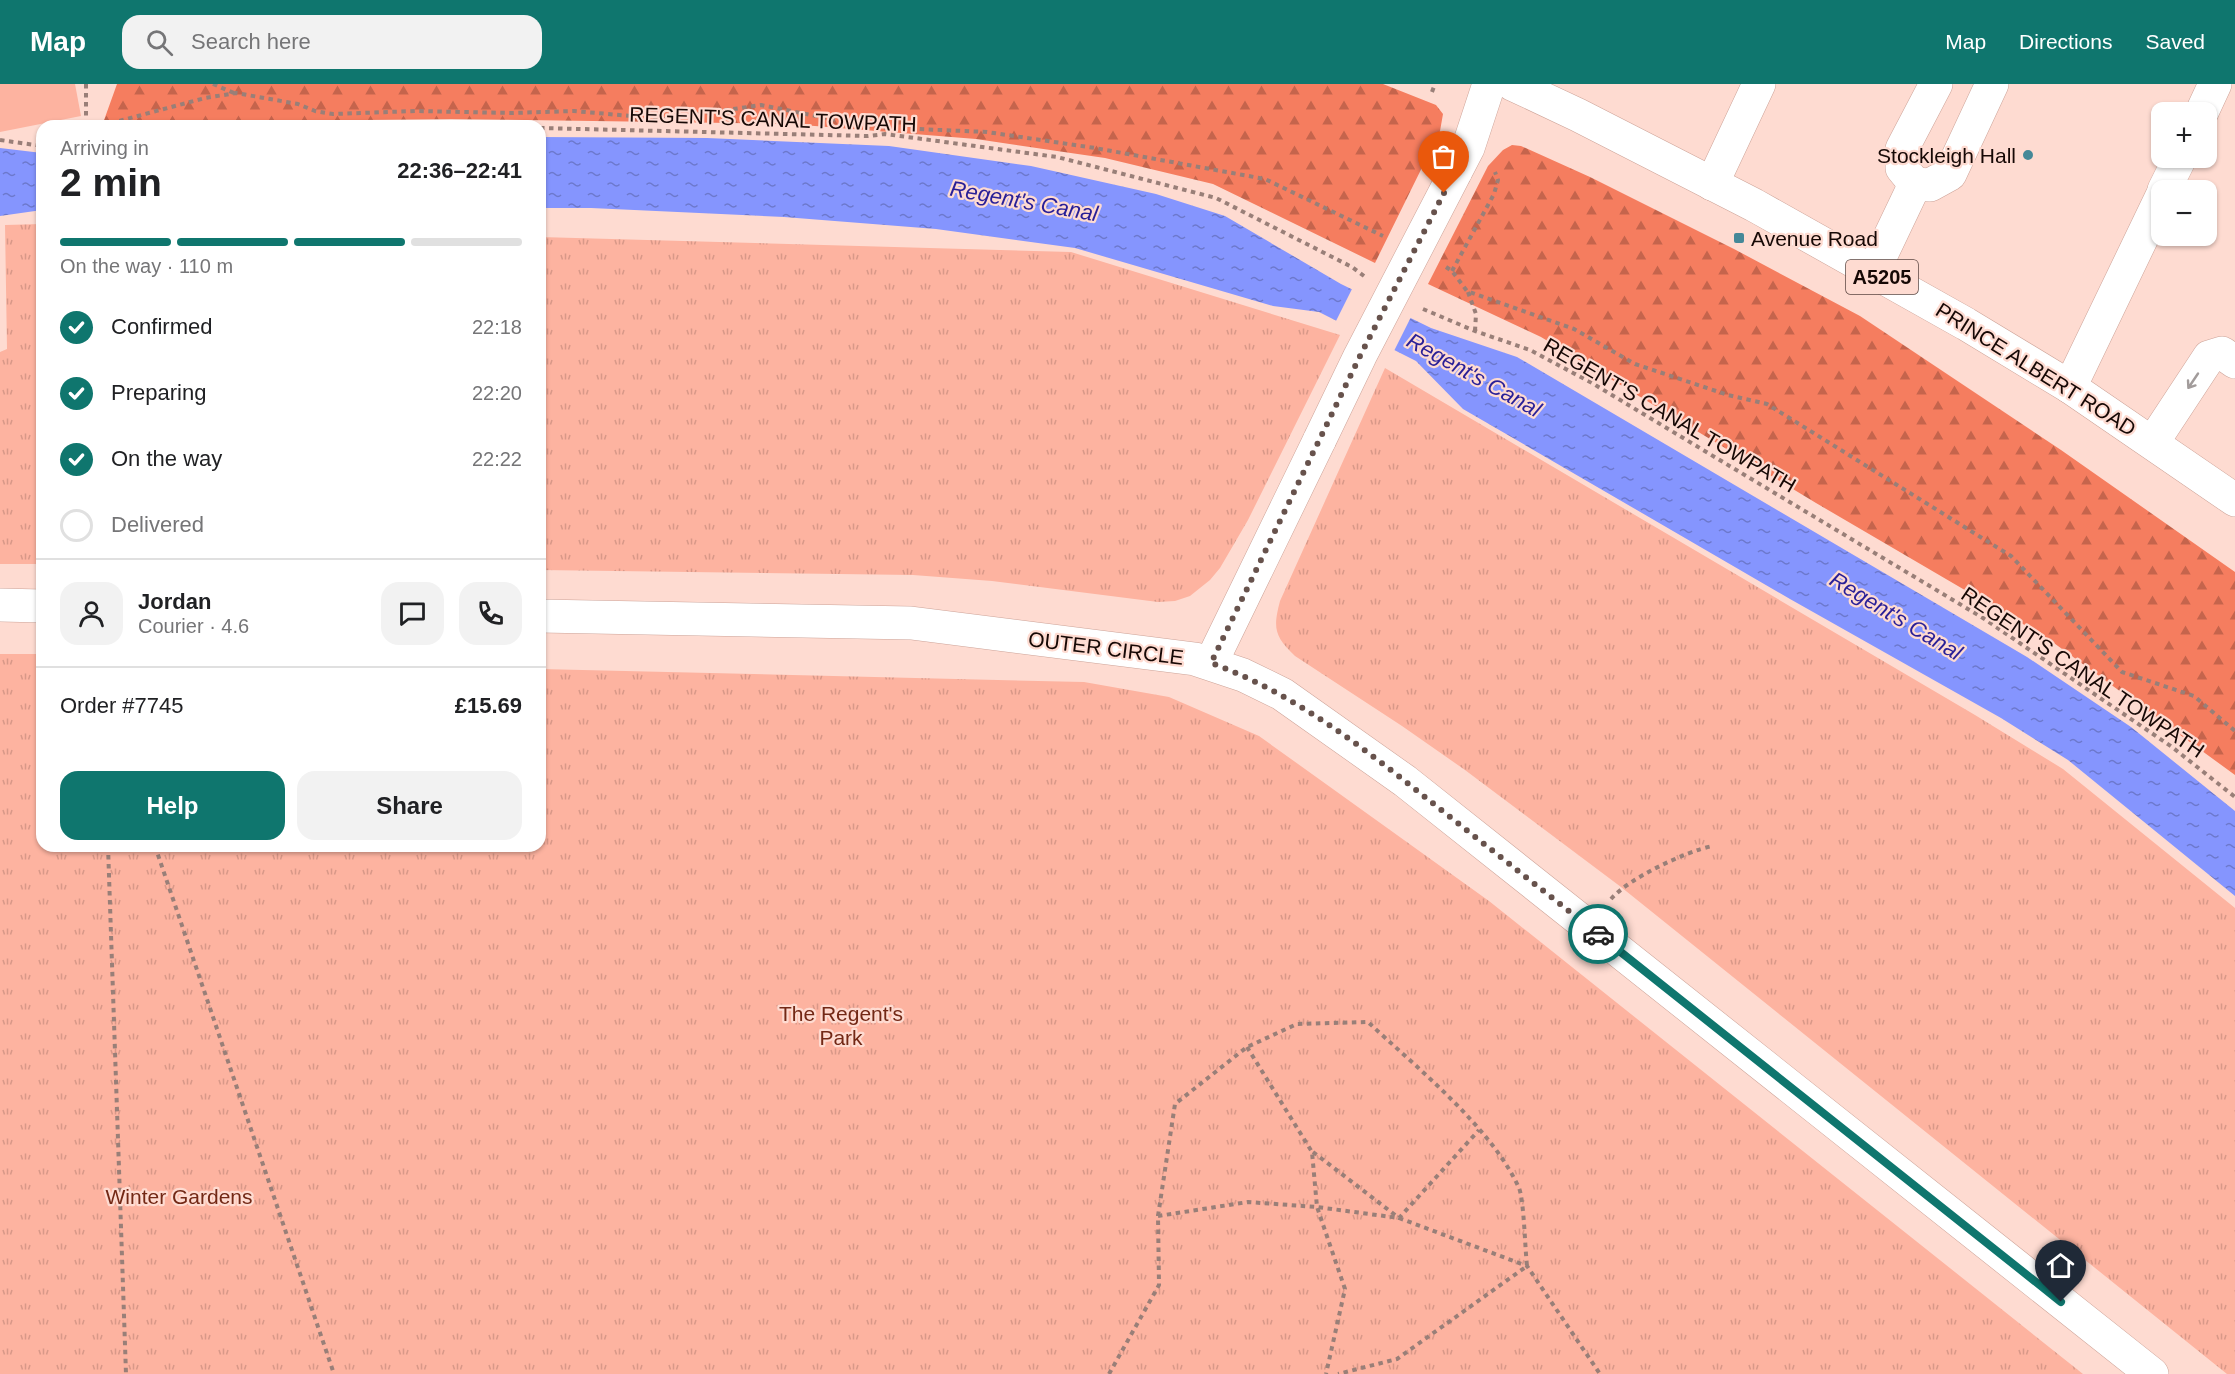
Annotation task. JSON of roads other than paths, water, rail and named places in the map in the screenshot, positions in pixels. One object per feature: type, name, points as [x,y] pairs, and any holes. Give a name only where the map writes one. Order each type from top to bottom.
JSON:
[{"type":"street","points":[[1211,663],[1360,356],[1469,146],[1490,84]]},
{"type":"street","name":"PRINCE ALBERT ROAD","points":[[1512,84],[1562,106],[1712,184],[1966,324],[2070,387],[2235,500]]},
{"type":"street","points":[[1712,184],[1759,84]]},
{"type":"street","points":[[1936,84],[1902,149],[1902,168],[1915,184],[1930,185],[1950,174],[1992,84]]},
{"type":"street","points":[[2207,102],[2215,84]]},
{"type":"street","points":[[1873,272],[1915,184]]},
{"type":"street","points":[[2070,387],[2151,219]]},
{"type":"street","points":[[2153,442],[2209,357],[2222,353],[2235,362]]},
{"type":"street","points":[[0,605],[36,606]]},
{"type":"street","name":"OUTER CIRCLE","points":[[546,616],[910,623],[1195,659],[1243,675],[1282,694],[1405,781],[2152,1374]]},
{"type":"water","name":"Regent's Canal","points":[[546,137],[707,138],[889,146],[1031,166],[1156,194],[1225,216],[1341,284],[1431,328],[1517,357],[2027,657],[2131,727],[2235,811],[2235,896],[2068,760],[2001,718],[1790,599],[1463,409],[1416,361],[1319,312],[1273,306],[1075,248],[936,229],[784,217],[546,208]]},
{"type":"water","points":[[0,148],[36,152],[36,211],[0,216]]},
{"type":"place","name":"Stockleigh Hall","points":[[2028,155]]},
{"type":"place","name":"Avenue Road","points":[[1739,238]]},
{"type":"park label","name":"The Regent's Park","points":[[841,1025]]},
{"type":"park label","name":"Winter Gardens","points":[[179,1196]]}]
